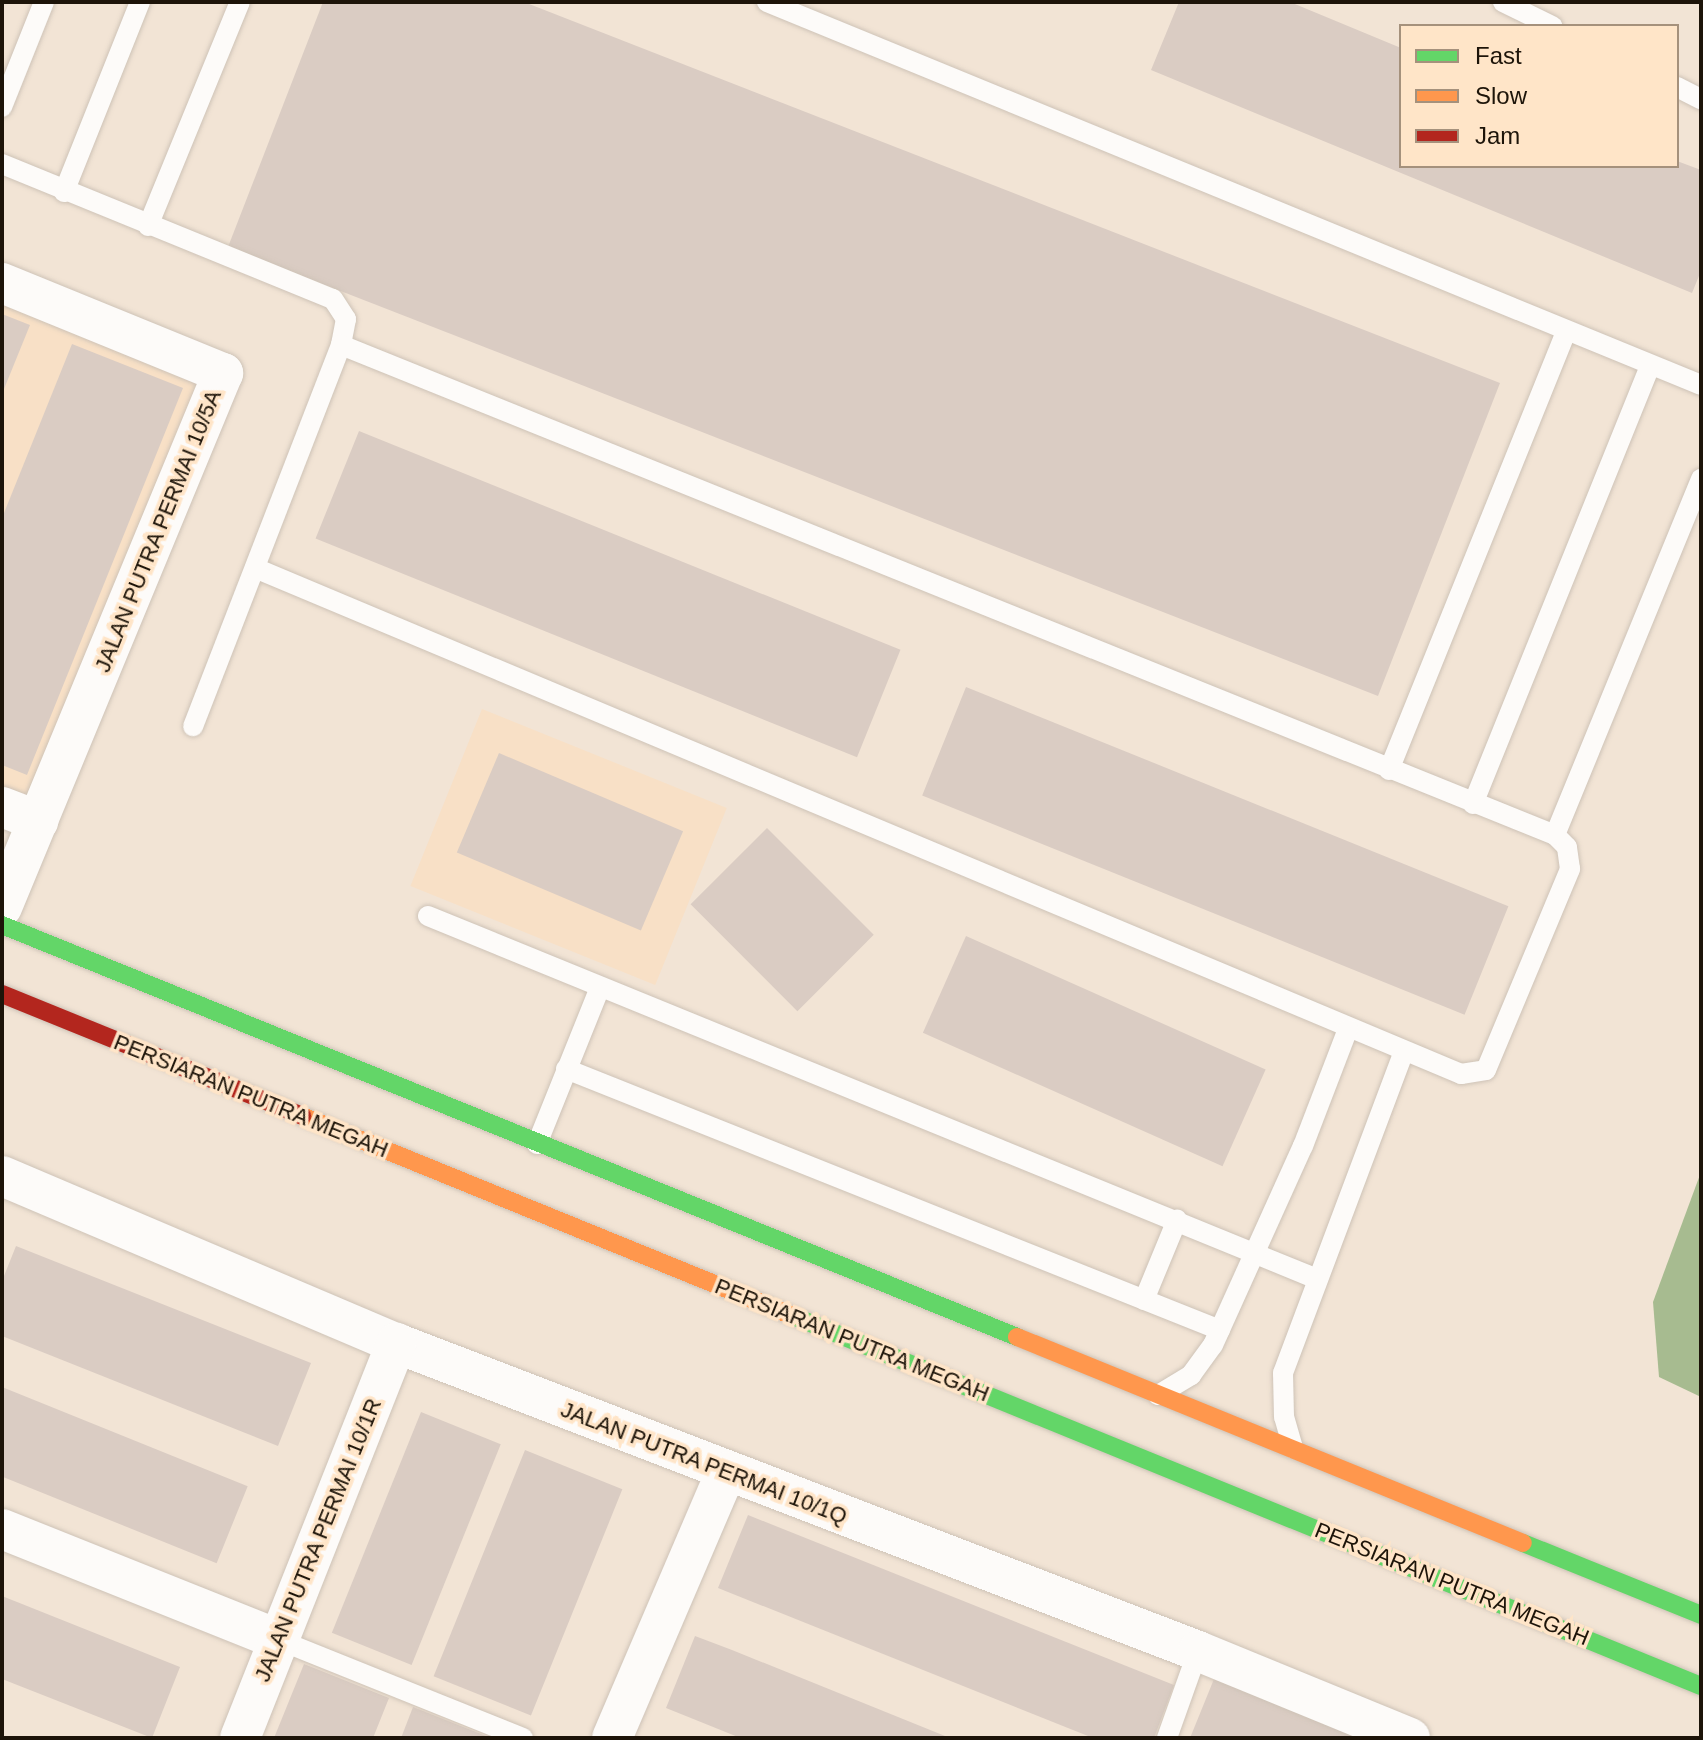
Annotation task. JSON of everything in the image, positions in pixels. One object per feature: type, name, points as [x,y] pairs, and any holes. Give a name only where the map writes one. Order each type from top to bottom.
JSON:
[{"type":"street","name":"JALAN PUTRA PERMAI 10/5A","points":[[2,283],[223,373],[20,814],[2,907]]},
{"type":"street","points":[[2,925],[1701,1615]]},
{"type":"street","name":"PERSIARAN PUTRA MEGAH","points":[[2,994],[1701,1686]]},
{"type":"street","name":"JALAN PUTRA PERMAI 10/1Q","points":[[2,1176],[396,1343],[1198,1651],[1410,1738]]},
{"type":"street","name":"JALAN PUTRA PERMAI 10/1R","points":[[240,1738],[396,1343]]},
{"type":"street","points":[[612,1738],[726,1472]]},
{"type":"street","points":[[2,1529],[279,1640]]},
{"type":"lane","points":[[2,107],[44,2]]},
{"type":"lane","points":[[64,192],[140,2]]},
{"type":"lane","points":[[148,226],[240,2]]},
{"type":"lane","points":[[767,2],[1701,385]]},
{"type":"lane","points":[[1503,2],[1548,24]]},
{"type":"lane","points":[[1679,88],[1701,99]]},
{"type":"lane","points":[[2,164],[64,192],[333,299],[346,319],[341,345],[193,726]]},
{"type":"lane","points":[[1389,770],[1566,332]]},
{"type":"lane","points":[[255,568],[1461,1074],[1486,1070],[1570,869],[1567,847],[1555,835],[341,345]]},
{"type":"lane","points":[[1473,804],[1650,365]]},
{"type":"lane","points":[[1555,835],[1701,479]]},
{"type":"lane","points":[[428,916],[1317,1279]]},
{"type":"lane","points":[[537,1144],[600,987]]},
{"type":"lane","points":[[1158,1395],[1191,1375],[1217,1337],[1303,1146],[1348,1029]]},
{"type":"lane","points":[[1293,1450],[1284,1417],[1283,1373],[1404,1051]]},
{"type":"lane","points":[[566,1069],[1144,1300],[1217,1337]]},
{"type":"lane","points":[[1144,1300],[1177,1220]]},
{"type":"lane","points":[[279,1640],[523,1738]]},
{"type":"lane","points":[[1167,1738],[1198,1651]]},
{"type":"shaded area","points":[[2,300],[203,381],[30,803],[2,792]]},
{"type":"shaded area","points":[[482,709],[727,808],[655,985],[410,886]]},
{"type":"shaded area","points":[[1701,1172],[1701,1397],[1659,1377],[1653,1302]]},
{"type":"building","points":[[323,2],[524,2],[1500,383],[1378,696],[228,247]]},
{"type":"building","points":[[1179,2],[1290,2],[1399,47],[1399,168],[1679,168],[1679,162],[1701,170],[1701,271],[1692,293],[1151,70]]},
{"type":"building","points":[[2,314],[30,325],[2,394]]},
{"type":"building","points":[[72,344],[183,388],[27,775],[2,765],[2,518]]},
{"type":"building","points":[[359,431],[900,650],[857,757],[316,539]]},
{"type":"building","points":[[966,687],[1508,906],[1465,1015],[922,795]]},
{"type":"building","points":[[499,753],[683,831],[641,931],[457,852]]},
{"type":"building","points":[[767,828],[874,935],[797,1011],[691,904]]},
{"type":"building","points":[[966,936],[1266,1069],[1223,1166],[923,1033]]},
{"type":"building","points":[[16,1246],[311,1363],[278,1446],[2,1336],[2,1281]]},
{"type":"building","points":[[2,1387],[248,1486],[217,1563],[2,1477]]},
{"type":"building","points":[[421,1412],[501,1444],[412,1665],[332,1633]]},
{"type":"building","points":[[525,1450],[622,1489],[531,1716],[434,1676]]},
{"type":"building","points":[[748,1515],[1174,1685],[1154,1738],[1093,1738],[718,1588]]},
{"type":"building","points":[[2,1596],[180,1667],[152,1738],[2,1679]]},
{"type":"building","points":[[695,1636],[950,1738],[738,1737],[666,1708]]},
{"type":"building","points":[[304,1664],[389,1698],[373,1738],[274,1738]]},
{"type":"building","points":[[1214,1679],[1361,1738],[1190,1738]]},
{"type":"building","points":[[413,1707],[491,1738],[401,1738]]},
{"type":"traffic: fast","points":[[2,925],[1017,1337]]},
{"type":"traffic: fast","points":[[793,1316],[1701,1686]]},
{"type":"traffic: fast","points":[[1523,1543],[1701,1615]]},
{"type":"traffic: slow","points":[[302,1116],[793,1316]]},
{"type":"traffic: slow","points":[[1017,1337],[1523,1543]]},
{"type":"traffic: jam","points":[[2,994],[302,1116]]}]
